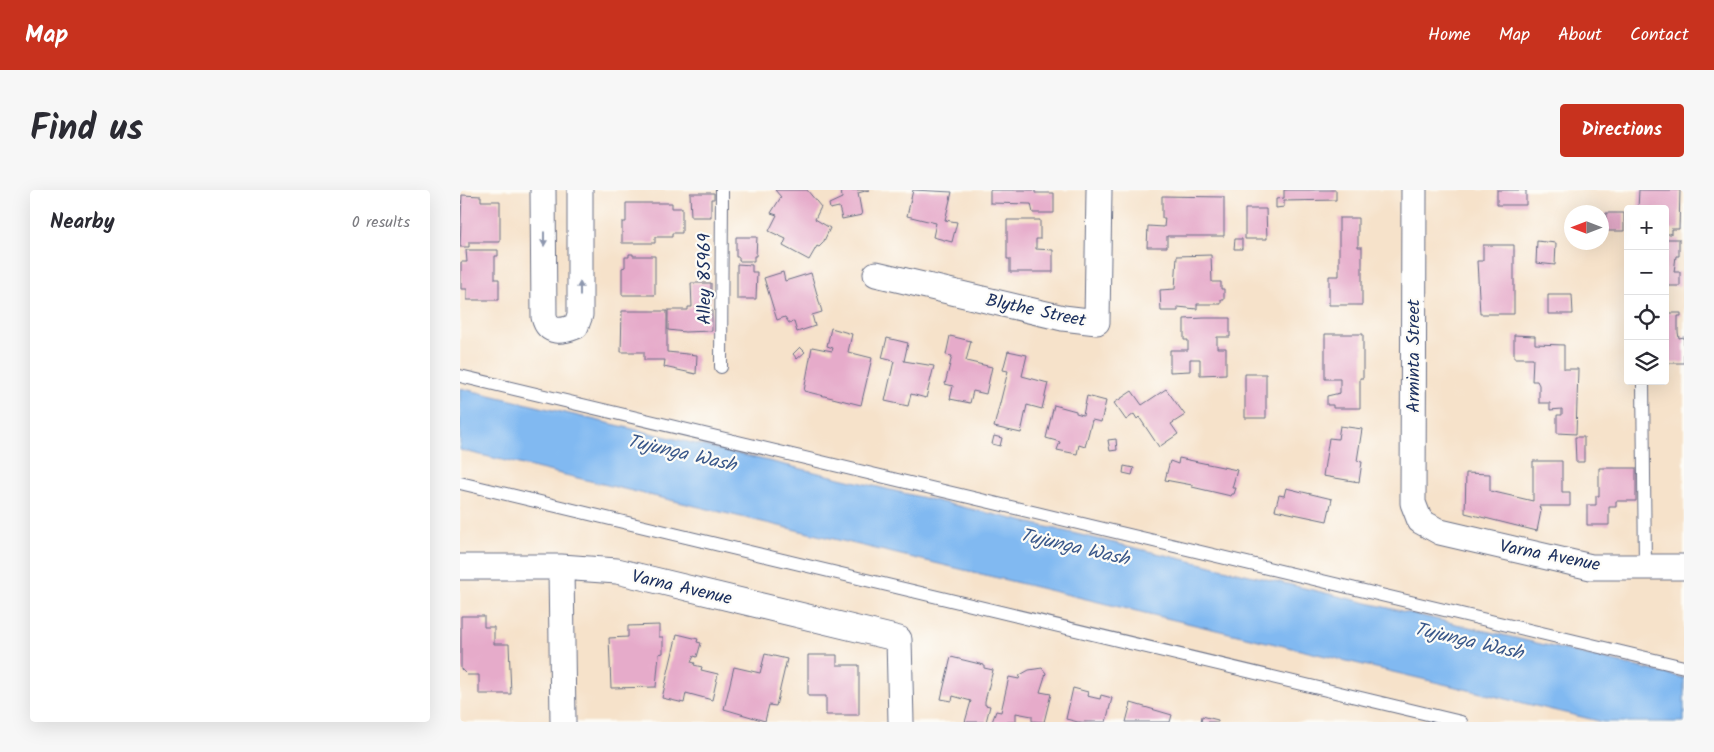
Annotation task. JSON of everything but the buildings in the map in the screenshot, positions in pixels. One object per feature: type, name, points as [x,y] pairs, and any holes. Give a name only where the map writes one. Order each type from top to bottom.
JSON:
[{"type":"street","points":[[544,190],[544,317],[546,324],[553,330],[566,331],[576,326],[580,315],[580,190]]},
{"type":"street","name":"Blythe Street","points":[[876,274],[1063,318],[1097,322],[1099,190]]},
{"type":"street","name":"Arminta Street","points":[[1414,190],[1413,503],[1420,521]]},
{"type":"street","name":"Varna Avenue","points":[[1420,521],[1440,532],[1591,567],[1684,567]]},
{"type":"street","name":"Varna Avenue","points":[[460,567],[561,567],[617,572],[899,639],[901,722]]},
{"type":"street","points":[[561,567],[562,722]]},
{"type":"lane","name":"Alley 85969","points":[[721,367],[722,190]]},
{"type":"lane","points":[[460,376],[1684,667]]},
{"type":"lane","points":[[1642,385],[1645,567]]},
{"type":"lane","points":[[460,483],[1461,722]]},
{"type":"water","name":"Tujunga Wash","points":[[460,388],[1684,678],[1684,722],[1603,722],[460,450]]}]
